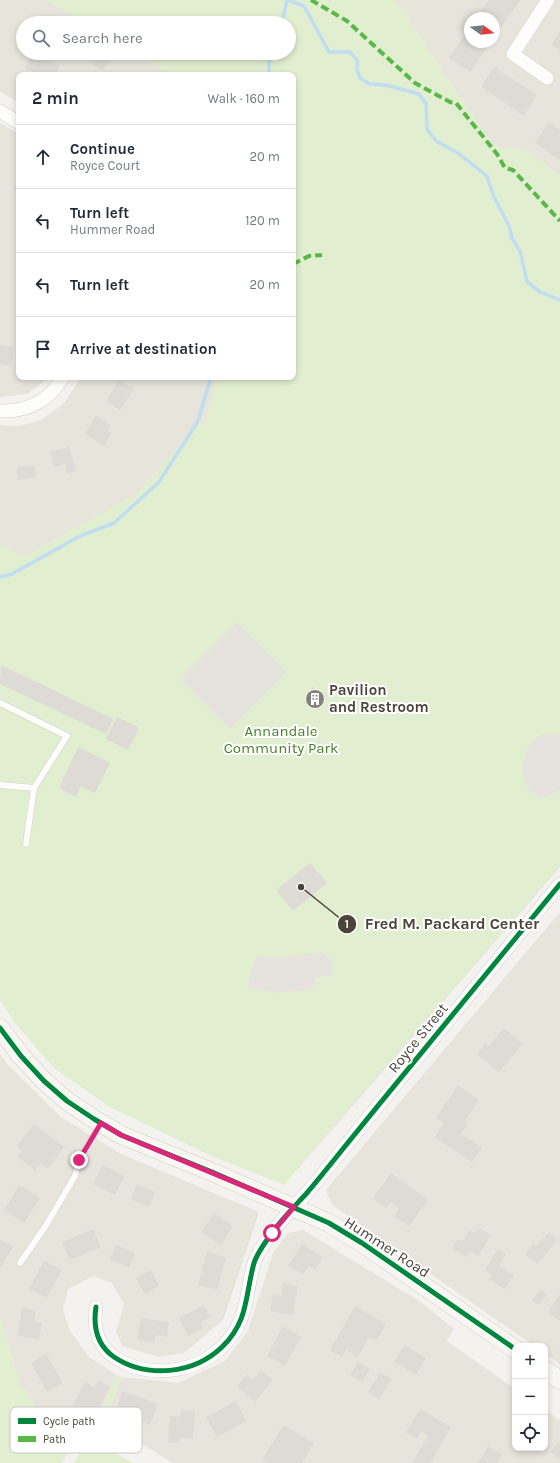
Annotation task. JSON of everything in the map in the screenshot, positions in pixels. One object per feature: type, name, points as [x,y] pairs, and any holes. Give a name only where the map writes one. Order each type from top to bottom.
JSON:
[{"type":"main road","name":"Hummer Road","points":[[0,1028],[21,1056],[44,1081],[67,1100],[101,1123],[121,1135],[212,1172],[329,1223],[362,1243],[512,1347]]},
{"type":"main road","points":[[548,1372],[560,1380]]},
{"type":"street","points":[[547,78],[512,54],[548,0]]},
{"type":"street","points":[[0,111],[16,120]]},
{"type":"street","points":[[0,411],[11,412],[38,404],[57,387],[61,380]]},
{"type":"street","name":"Royce Street","points":[[96,1307],[94,1318],[99,1340],[114,1357],[141,1368],[160,1371],[174,1371],[206,1359],[222,1347],[234,1334],[241,1319],[246,1305],[254,1264],[272,1233],[313,1186],[560,884]]},
{"type":"lane","points":[[0,703],[67,736],[34,788],[26,844]]},
{"type":"lane","points":[[0,785],[34,788]]},
{"type":"lane","points":[[20,1262],[45,1227],[75,1176],[79,1160],[101,1123]]},
{"type":"shaded area","points":[[0,0],[133,0],[159,16],[16,16],[16,60],[184,60],[177,72],[16,72],[16,101],[0,91]]},
{"type":"shaded area","points":[[396,0],[560,0],[560,176],[529,151],[493,146]]},
{"type":"shaded area","points":[[0,123],[16,132],[16,380],[46,380],[27,394],[0,397]]},
{"type":"shaded area","points":[[79,380],[215,380],[210,408],[188,468],[0,570],[0,425],[17,426],[32,423],[42,419],[65,402]]},
{"type":"shaded area","points":[[237,622],[287,672],[230,729],[180,679]]},
{"type":"shaded area","points":[[548,733],[560,735],[560,790],[539,799],[527,788],[523,776],[523,764],[527,748],[536,737]]},
{"type":"shaded area","points":[[560,857],[560,867],[284,1185]]},
{"type":"shaded area","points":[[560,912],[560,1364],[548,1356],[548,1343],[530,1343],[332,1205],[326,1190]]},
{"type":"shaded area","points":[[322,952],[332,961],[332,976],[315,978],[315,989],[280,993],[247,988],[256,956],[274,958]]},
{"type":"shaded area","points":[[0,1054],[8,1065],[61,1117],[121,1154],[259,1212],[223,1320],[184,1353],[158,1357],[122,1346],[116,1331],[124,1304],[112,1283],[93,1276],[68,1289],[63,1310],[70,1331],[89,1357],[117,1375],[103,1407],[35,1407],[19,1381],[0,1317]]},
{"type":"shaded area","points":[[303,1230],[421,1302],[454,1329],[447,1341],[512,1387],[512,1451],[548,1451],[548,1412],[560,1420],[560,1463],[173,1463],[142,1444],[142,1407],[110,1407],[122,1377],[178,1383],[225,1361],[248,1331],[273,1253],[288,1233]]},
{"type":"green space","name":"Annandale Community Park","points":[[45,0],[396,0],[493,146],[529,151],[560,176],[560,866],[284,1185],[205,1153],[108,1106],[54,1068],[14,1022],[0,1000],[0,544],[24,556],[134,495],[206,417],[210,408],[215,380],[296,380],[296,72],[166,72],[146,60],[296,60],[296,16],[72,16]]},
{"type":"green space","points":[[0,1317],[19,1381],[35,1407],[10,1407],[10,1453],[64,1453],[66,1456],[61,1463],[0,1463]]},
{"type":"green space","points":[[117,1375],[122,1377],[110,1407],[103,1407]]},
{"type":"green space","points":[[80,1453],[115,1453],[133,1463],[74,1463]]},
{"type":"building","points":[[489,0],[520,0],[500,29],[500,12],[480,12]]},
{"type":"building","points":[[560,31],[560,50],[551,45]]},
{"type":"building","points":[[464,36],[464,48],[487,48],[470,72],[449,58]]},
{"type":"building","points":[[29,60],[48,60],[60,66],[57,72],[33,72],[25,68]]},
{"type":"building","points":[[93,60],[110,61],[102,71],[91,63]]},
{"type":"building","points":[[494,67],[537,95],[524,116],[481,87]]},
{"type":"building","points":[[549,122],[560,130],[560,160],[535,143]]},
{"type":"building","points":[[16,184],[16,191],[13,189]]},
{"type":"building","points":[[0,345],[14,347],[11,366],[0,364]]},
{"type":"building","points":[[119,380],[134,389],[120,410],[106,401]]},
{"type":"building","points":[[96,415],[111,425],[107,431],[112,433],[104,446],[85,434]]},
{"type":"building","points":[[69,447],[76,471],[67,474],[65,464],[54,467],[50,452]]},
{"type":"building","points":[[35,466],[36,477],[17,480],[17,467]]},
{"type":"building","points":[[1,665],[113,719],[106,734],[0,684]]},
{"type":"building","name":"Pavilion and Restroom","points":[[312,687],[326,694],[319,710],[304,703]]},
{"type":"building","points":[[117,717],[139,728],[128,750],[106,739]]},
{"type":"building","points":[[78,747],[110,763],[95,793],[80,787],[76,797],[59,788]]},
{"type":"building","points":[[310,863],[327,883],[293,911],[276,890]]},
{"type":"building","points":[[504,1028],[523,1044],[499,1072],[477,1054],[486,1043],[489,1046]]},
{"type":"building","points":[[458,1085],[479,1100],[464,1122],[468,1124],[461,1134],[482,1148],[472,1162],[435,1137],[444,1123],[436,1118]]},
{"type":"building","points":[[34,1124],[64,1147],[48,1169],[41,1163],[35,1170],[18,1157],[22,1151],[16,1146]]},
{"type":"building","points":[[103,1165],[125,1176],[115,1195],[93,1184]]},
{"type":"building","points":[[391,1173],[428,1200],[409,1226],[394,1216],[399,1208],[391,1202],[386,1208],[373,1198]]},
{"type":"building","points":[[137,1184],[155,1192],[149,1207],[131,1199]]},
{"type":"building","points":[[19,1185],[40,1198],[24,1223],[4,1210]]},
{"type":"building","points":[[214,1213],[233,1226],[221,1245],[201,1232]]},
{"type":"building","points":[[479,1228],[491,1235],[478,1256],[470,1251],[466,1257],[452,1248],[458,1239],[462,1241],[470,1230],[475,1233]]},
{"type":"building","points":[[93,1229],[101,1247],[70,1260],[62,1242]]},
{"type":"building","points":[[549,1232],[558,1240],[537,1264],[525,1254],[534,1244],[536,1247]]},
{"type":"building","points":[[0,1240],[13,1247],[0,1268]]},
{"type":"building","points":[[302,1244],[323,1257],[315,1270],[309,1266],[303,1275],[288,1266]]},
{"type":"building","points":[[116,1245],[135,1253],[129,1267],[109,1260]]},
{"type":"building","points":[[498,1249],[506,1254],[499,1266],[514,1275],[505,1289],[489,1279],[492,1275],[485,1270]]},
{"type":"building","points":[[207,1252],[226,1257],[217,1290],[198,1285]]},
{"type":"building","points":[[44,1261],[62,1270],[47,1298],[29,1289]]},
{"type":"building","points":[[151,1270],[159,1286],[145,1294],[136,1278]]},
{"type":"building","points":[[283,1283],[298,1287],[293,1315],[270,1311],[273,1295],[281,1296]]},
{"type":"building","points":[[540,1289],[547,1295],[539,1305],[532,1300]]},
{"type":"building","points":[[560,1294],[560,1321],[548,1312]]},
{"type":"building","points":[[204,1305],[211,1317],[200,1322],[203,1328],[188,1336],[179,1318]]},
{"type":"building","points":[[355,1306],[386,1324],[376,1341],[369,1337],[358,1357],[346,1350],[342,1357],[330,1350]]},
{"type":"building","points":[[22,1308],[36,1310],[34,1322],[42,1323],[39,1339],[18,1336]]},
{"type":"building","points":[[141,1318],[169,1322],[167,1337],[156,1335],[154,1343],[137,1340]]},
{"type":"building","points":[[283,1326],[301,1337],[285,1366],[267,1356]]},
{"type":"building","points":[[404,1345],[426,1358],[416,1375],[394,1362]]},
{"type":"building","points":[[46,1354],[63,1383],[47,1392],[31,1363]]},
{"type":"building","points":[[358,1362],[370,1369],[362,1382],[350,1375]]},
{"type":"building","points":[[261,1370],[273,1380],[255,1402],[237,1387],[247,1374],[253,1380]]},
{"type":"building","points":[[380,1373],[392,1379],[379,1399],[368,1392]]},
{"type":"building","points":[[99,1381],[110,1387],[99,1407],[72,1406],[85,1382],[95,1388]]},
{"type":"building","points":[[122,1391],[158,1404],[150,1425],[142,1422],[142,1407],[117,1407]]},
{"type":"building","points":[[236,1401],[246,1421],[217,1437],[206,1417]]},
{"type":"building","points":[[420,1409],[451,1427],[430,1463],[412,1463],[428,1436],[421,1431],[417,1439],[406,1432]]},
{"type":"building","points":[[181,1410],[195,1411],[193,1439],[180,1438],[179,1443],[168,1442],[170,1416],[181,1417]]},
{"type":"building","points":[[283,1425],[314,1443],[302,1463],[267,1463],[262,1460]]},
{"type":"building","points":[[558,1442],[560,1444],[560,1459],[551,1452]]},
{"type":"building","points":[[488,1446],[502,1454],[497,1463],[478,1463]]},
{"type":"waterway","points":[[284,16],[287,0]]},
{"type":"waterway","points":[[288,0],[304,6],[329,52],[350,52],[357,60],[357,70],[360,78],[370,84],[386,85],[419,94],[426,104],[427,129],[436,141],[458,153],[487,176],[494,197],[509,226],[512,238],[520,251],[527,282],[540,292],[560,300]]},
{"type":"waterway","points":[[269,72],[270,60]]},
{"type":"waterway","points":[[0,577],[12,574],[80,536],[114,523],[159,482],[198,421],[210,380]]},
{"type":"marked path","points":[[311,0],[347,21],[415,83],[450,102],[456,103],[497,154],[505,168],[513,170],[560,221]]},
{"type":"marked path","points":[[296,262],[309,256],[322,255]]},
{"type":"cycle path","points":[[96,1307],[96,1328],[100,1341],[104,1347],[114,1357],[141,1369],[155,1371],[184,1368],[211,1356],[222,1347],[231,1337],[242,1317],[255,1259],[271,1234],[320,1178],[396,1083],[560,884]]},
{"type":"cycle path","points":[[0,1028],[21,1056],[44,1081],[67,1101],[94,1119],[121,1135],[212,1172],[329,1223],[362,1243],[512,1347]]},
{"type":"place","name":"Pavilion and Restroom","points":[[315,699]]},
{"type":"place","name":"Fred M. Packard Center","points":[[301,887]]},
{"type":"route","points":[[79,1160],[101,1123],[121,1135],[160,1152],[212,1172],[294,1207],[272,1233]]}]
